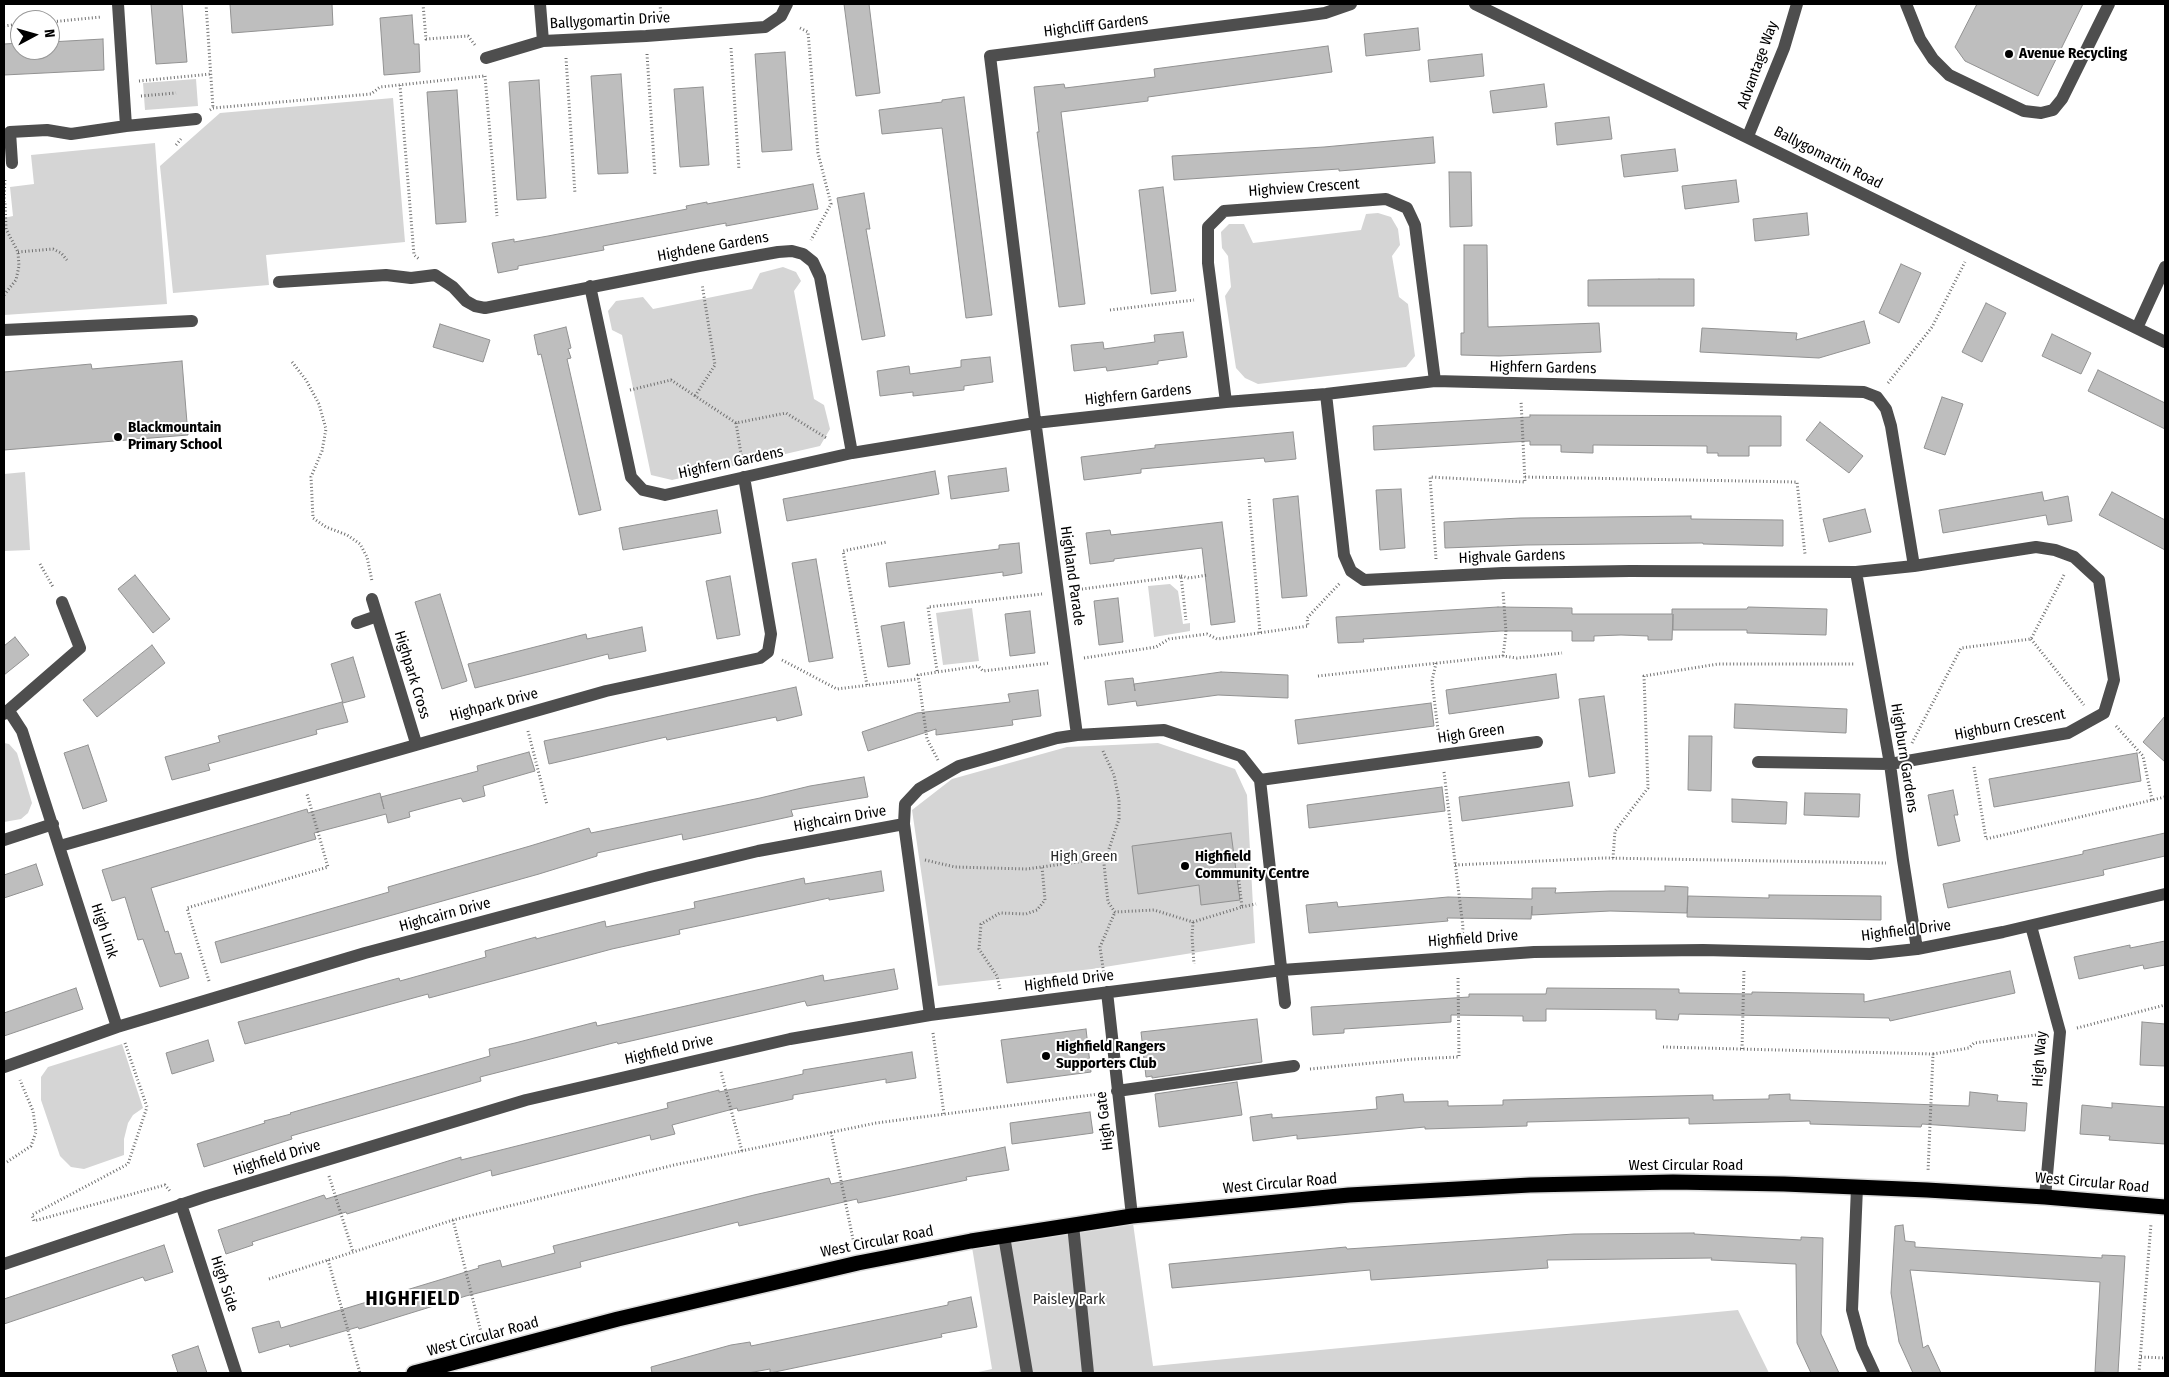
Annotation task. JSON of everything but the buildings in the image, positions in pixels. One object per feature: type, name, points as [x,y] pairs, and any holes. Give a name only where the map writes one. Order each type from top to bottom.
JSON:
[{"type":"highway","name":"West Circular Road","points":[[421,1372],[713,1296],[858,1263],[1004,1236],[1132,1216],[1349,1195],[1530,1185],[1673,1182],[1927,1190],[2045,1197],[2159,1207]]},
{"type":"street","name":"Ballygomartin Drive","points":[[540,4],[543,41]]},
{"type":"street","name":"Ballygomartin Drive","points":[[486,58],[543,41],[765,27],[781,16],[787,4]]},
{"type":"street","name":"Highcliff Gardens","points":[[1035,422],[990,56],[1351,4]]},
{"type":"street","name":"Ballygomartin Road","points":[[1475,4],[1748,136],[2165,342]]},
{"type":"street","name":"Advantage Way","points":[[1748,136],[1781,55],[1797,4]]},
{"type":"street","points":[[1906,4],[1920,39],[1933,59],[1949,75],[2024,111],[2041,113],[2053,110],[2062,100],[2109,4]]},
{"type":"street","points":[[118,10],[126,126]]},
{"type":"street","points":[[12,163],[7,129],[47,130],[72,134],[196,119]]},
{"type":"street","name":"Highview Crescent","points":[[1226,402],[1208,263],[1208,227],[1224,211],[1386,199],[1407,208],[1415,225],[1435,381]]},
{"type":"street","name":"Highdene Gardens","points":[[434,275],[453,287],[466,301],[485,308],[590,286],[778,252],[792,251],[802,254]]},
{"type":"street","points":[[802,254],[813,262],[820,276],[852,453]]},
{"type":"street","points":[[2137,328],[2165,267]]},
{"type":"street","points":[[279,282],[386,275],[411,278],[434,275]]},
{"type":"street","name":"Highfern Gardens","points":[[590,286],[631,476],[643,490],[664,495],[852,453],[1035,422],[1226,402],[1326,394],[1435,381],[1864,392],[1877,397],[1886,409],[1891,426],[1914,566]]},
{"type":"street","points":[[4,330],[192,321]]},
{"type":"street","points":[[1326,394],[1344,555],[1352,572]]},
{"type":"street","name":"Highland Parade","points":[[1035,422],[1077,735]]},
{"type":"street","points":[[744,478],[771,634],[768,652]]},
{"type":"street","points":[[1856,572],[1914,566],[2036,547],[2074,557],[2099,580],[2114,680],[2099,715]]},
{"type":"street","name":"Highvale Gardens","points":[[1352,572],[1364,580],[1502,573],[1630,570],[1856,572]]},
{"type":"street","name":"Highburn Gardens","points":[[1856,572],[1872,662],[1896,762],[1902,860],[1917,949]]},
{"type":"street","name":"Highpark Cross","points":[[372,599],[416,743]]},
{"type":"street","points":[[6,712],[80,648],[62,602]]},
{"type":"street","name":"Highpark Cross","points":[[357,623],[377,616]]},
{"type":"street","name":"Highpark Drive","points":[[60,846],[416,743],[606,691],[760,658],[768,652]]},
{"type":"street","name":"High Link","points":[[6,712],[22,731],[117,1027]]},
{"type":"street","name":"Highburn Crescent","points":[[1758,762],[1896,762],[2068,733],[2099,715]]},
{"type":"street","points":[[930,1015],[904,824],[905,804],[919,789],[958,766],[1057,738],[1099,733],[1164,730],[1241,756],[1260,780],[1286,1003]]},
{"type":"street","name":"High Green","points":[[1260,780],[1537,742]]},
{"type":"street","points":[[4,840],[53,824]]},
{"type":"street","name":"Highcairn Drive","points":[[8,1065],[117,1027],[365,953],[650,877],[766,850],[904,824]]},
{"type":"street","name":"Highfield Drive","points":[[4,1264],[181,1204],[526,1100],[790,1039],[930,1015],[1282,970],[1460,956],[1534,952],[1744,951],[1870,954],[1917,949],[2031,926],[2165,894]]},
{"type":"street","name":"High Way","points":[[2031,926],[2060,1032],[2045,1197]]},
{"type":"street","name":"High Gate","points":[[1107,992],[1132,1216]]},
{"type":"street","points":[[1117,1091],[1294,1066]]},
{"type":"street","points":[[1857,1187],[1852,1310],[1862,1347],[1874,1373]]},
{"type":"street","name":"High Side","points":[[181,1204],[236,1373]]},
{"type":"street","points":[[1073,1225],[1088,1373]]},
{"type":"street","points":[[1004,1236],[1027,1373]]},
{"type":"path","points":[[206,4],[213,108],[371,94],[380,87],[485,76]]},
{"type":"path","points":[[423,4],[426,39],[468,36],[486,58],[485,76],[497,216]]},
{"type":"path","points":[[60,20],[118,10]]},
{"type":"path","points":[[800,28],[808,32],[818,153],[831,204],[802,254]]},
{"type":"path","points":[[730,30],[738,170]]},
{"type":"path","points":[[646,36],[655,176]]},
{"type":"path","points":[[564,40],[575,194]]},
{"type":"path","points":[[124,82],[211,74]]},
{"type":"path","points":[[400,85],[414,255],[434,275]]},
{"type":"path","points":[[125,98],[176,93]]},
{"type":"path","points":[[4,295],[16,280],[19,266],[18,252],[6,229],[4,202],[4,179],[12,163]]},
{"type":"path","points":[[18,252],[53,249],[67,260]]},
{"type":"path","points":[[695,396],[716,365],[699,266]]},
{"type":"path","points":[[1888,383],[1932,327],[1960,273]]},
{"type":"path","points":[[1110,310],[1212,297]]},
{"type":"path","points":[[292,362],[306,380],[319,404],[326,428],[322,451],[311,477],[310,499],[313,518],[326,527],[347,535],[360,544],[367,557],[372,582],[372,599]]},
{"type":"path","points":[[612,394],[671,380],[736,423],[786,413],[852,453]]},
{"type":"path","points":[[1437,577],[1430,477],[1525,482],[1521,384]]},
{"type":"path","points":[[736,423],[744,478]]},
{"type":"path","points":[[1525,477],[1797,482],[1805,553]]},
{"type":"path","points":[[1249,500],[1260,633]]},
{"type":"path","points":[[867,686],[843,551],[887,542]]},
{"type":"path","points":[[2031,639],[2074,557]]},
{"type":"path","points":[[40,564],[62,602]]},
{"type":"path","points":[[945,774],[927,739],[918,675],[978,666],[983,671],[1067,661],[1156,646],[1169,639],[1197,635],[1207,634],[1217,640],[1308,626],[1307,618],[1352,572]]},
{"type":"path","points":[[1502,573],[1506,632],[1503,656]]},
{"type":"path","points":[[937,672],[928,607],[1181,576],[1189,578],[1208,575]]},
{"type":"path","points":[[1181,576],[1186,620]]},
{"type":"path","points":[[2031,639],[2099,715],[2143,756],[2152,800]]},
{"type":"path","points":[[1896,762],[1961,648],[2031,639]]},
{"type":"path","points":[[768,652],[837,689],[918,679]]},
{"type":"path","points":[[1318,676],[1503,656],[1517,658],[1562,653]]},
{"type":"path","points":[[1613,858],[1615,831],[1648,788],[1644,676],[1718,664],[1844,665],[1872,662]]},
{"type":"path","points":[[1436,663],[1432,680],[1437,722]]},
{"type":"path","points":[[524,714],[547,805]]},
{"type":"path","points":[[1099,733],[1102,749],[1114,776],[1119,800],[1119,819],[1104,864],[1108,902],[1115,912]]},
{"type":"path","points":[[1971,749],[1986,839],[2165,797]]},
{"type":"path","points":[[1294,1066],[1309,1069],[1413,1059],[1459,1057],[1457,983],[1462,927],[1442,755]]},
{"type":"path","points":[[209,979],[187,908],[328,867],[301,776]]},
{"type":"path","points":[[908,856],[955,867],[1027,869],[1106,858]]},
{"type":"path","points":[[1455,864],[1613,858],[1888,863],[1902,860]]},
{"type":"path","points":[[997,976],[979,949],[981,924],[1000,913],[1026,914],[1037,910],[1045,900],[1042,867]]},
{"type":"path","points":[[1115,912],[1154,910],[1193,922],[1242,907],[1238,873],[1270,867]]},
{"type":"path","points":[[1107,992],[1100,947],[1115,912]]},
{"type":"path","points":[[1192,948],[1193,922]]},
{"type":"path","points":[[1742,1049],[1744,951]]},
{"type":"path","points":[[930,1015],[944,1114]]},
{"type":"path","points":[[117,1027],[125,1042],[147,1107],[128,1164],[32,1215],[34,1221],[165,1185],[181,1204]]},
{"type":"path","points":[[1662,1047],[1933,1054],[1927,1190]]},
{"type":"path","points":[[716,1056],[742,1151]]},
{"type":"path","points":[[7,1162],[31,1146],[36,1132],[33,1111],[8,1065]]},
{"type":"path","points":[[269,1279],[453,1220],[674,1165],[876,1123],[1117,1091]]},
{"type":"path","points":[[831,1132],[858,1263]]},
{"type":"path","points":[[324,1161],[353,1252]]},
{"type":"path","points":[[2139,1373],[2159,1207]]},
{"type":"path","points":[[453,1220],[486,1354]]},
{"type":"path","points":[[328,1260],[360,1373]]},
{"type":"path","points":[[2141,1357],[2165,1358]]},
{"type":"green space","points":[[196,79],[198,106],[145,110],[143,83]]},
{"type":"green space","points":[[393,98],[405,242],[266,255],[269,285],[173,293],[160,166],[220,113]]},
{"type":"green space","points":[[155,143],[167,304],[4,315],[4,218],[13,216],[10,187],[34,184],[31,155]]},
{"type":"green space","points":[[1378,213],[1391,217],[1398,229],[1400,245],[1392,256],[1399,297],[1408,304],[1415,356],[1406,367],[1258,384],[1245,378],[1236,368],[1225,296],[1231,287],[1228,256],[1222,248],[1221,232],[1229,224],[1244,224],[1253,243],[1361,230],[1366,214]]},
{"type":"green space","points":[[783,267],[796,272],[801,281],[794,291],[814,399],[824,405],[830,429],[820,446],[672,480],[651,475],[622,335],[612,330],[608,311],[616,301],[643,297],[653,309],[752,289],[760,273]]},
{"type":"green space","points":[[25,472],[30,550],[4,551],[4,474]]},
{"type":"green space","points":[[1170,584],[1178,591],[1183,624],[1190,623],[1190,631],[1154,637],[1148,586]]},
{"type":"green space","points":[[972,608],[979,661],[943,665],[936,613]]},
{"type":"green space","points":[[4,743],[9,744],[17,753],[32,803],[28,813],[21,819],[4,822]]},
{"type":"green space","name":"High Green","points":[[1158,743],[1235,769],[1247,795],[1255,943],[1092,969],[938,986],[912,810],[952,779],[1067,747]]},
{"type":"green space","points":[[122,1044],[143,1108],[133,1115],[128,1123],[124,1139],[124,1155],[84,1169],[71,1167],[60,1156],[41,1100],[41,1077],[48,1067]]},
{"type":"green space","name":"Paisley Park","points":[[1132,1216],[1153,1366],[1738,1310],[1769,1373],[974,1373],[992,1369],[971,1241]]},
{"type":"place","name":"Avenue Recycling","points":[[2009,54]]},
{"type":"place","name":"Blackmountain Primary School","points":[[118,437]]},
{"type":"place","name":"Highfield Community Centre","points":[[1185,866]]},
{"type":"place","name":"Highfield Rangers Supporters Club","points":[[1046,1056]]},
{"type":"district","name":"HIGHFIELD","points":[[413,1299]]}]
